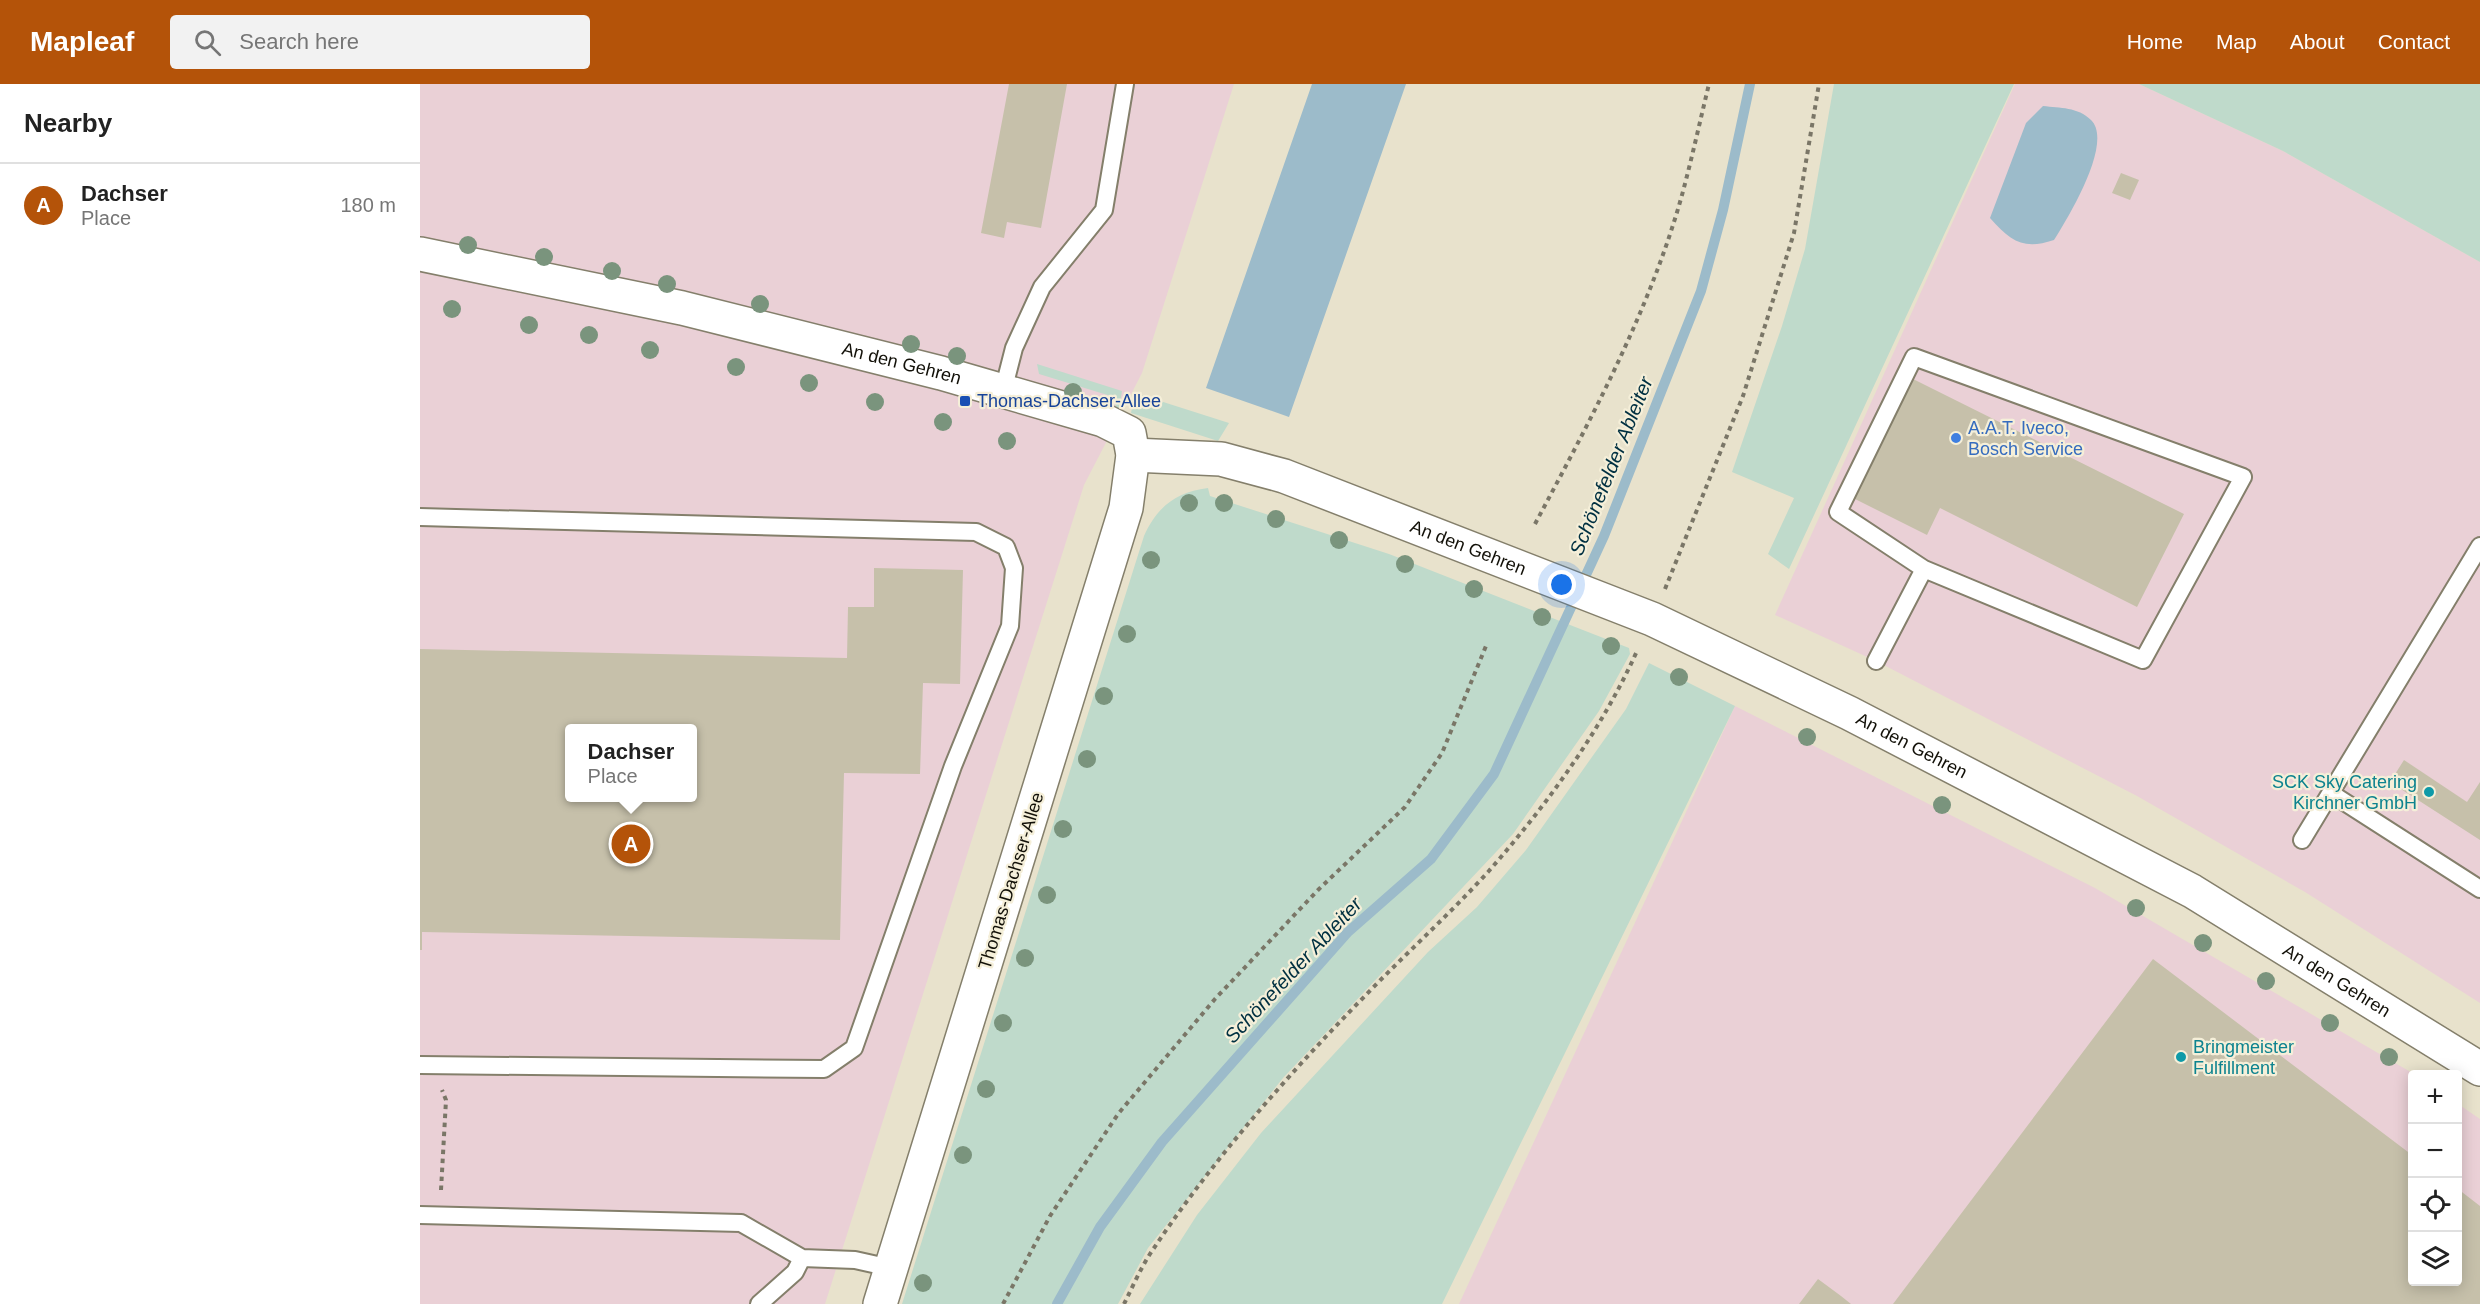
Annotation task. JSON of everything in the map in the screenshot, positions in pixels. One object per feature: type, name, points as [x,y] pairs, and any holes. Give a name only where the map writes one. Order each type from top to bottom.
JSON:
[{"type":"street","name":"An den Gehren","points":[[420,254],[682,308],[1003,391],[1103,420],[1129,434],[1133,455],[1221,459],[1284,476],[1534,572],[1633,612],[1912,745],[2192,891],[2480,1069]]},
{"type":"street","name":"Thomas-Dachser-Allee","points":[[880,1304],[1126,508],[1133,455]]},
{"type":"lane","points":[[1003,391],[1014,348],[1042,287],[1104,210],[1125,84]]},
{"type":"lane","points":[[1914,357],[2243,477],[2143,660],[1924,569],[1838,512],[1914,357]]},
{"type":"lane","points":[[420,517],[976,532],[1006,547],[1014,568],[1010,626],[953,766],[854,1048],[824,1069],[425,1065]]},
{"type":"lane","points":[[2302,840],[2332,794],[2480,546]]},
{"type":"lane","points":[[1876,661],[1924,569]]},
{"type":"lane","points":[[2332,794],[2480,889]]},
{"type":"lane","points":[[420,1215],[741,1222],[802,1258],[855,1260],[891,1268]]},
{"type":"lane","points":[[759,1304],[795,1272],[802,1258]]},
{"type":"path","points":[[1535,524],[1596,409],[1650,283],[1682,196],[1709,84]]},
{"type":"path","points":[[1673,572],[1743,396],[1794,233],[1819,84]]},
{"type":"path","points":[[1003,1304],[1050,1216],[1118,1114],[1215,999],[1318,890],[1405,807],[1442,753],[1486,646]]},
{"type":"path","points":[[1124,1304],[1153,1249],[1214,1167],[1284,1084],[1360,1001],[1489,871],[1533,818],[1604,715],[1621,686]]},
{"type":"path","points":[[425,1065],[446,1100],[439,1216]]},
{"type":"shaded area","points":[[420,84],[1234,84],[1142,373],[1084,485],[825,1304],[420,1304]]},
{"type":"shaded area","points":[[2015,84],[2139,84],[2283,151],[2480,262],[2480,1003],[2305,892],[2137,796],[1876,661],[1775,615]]},
{"type":"shaded area","points":[[1735,706],[2095,888],[2408,1071],[2408,1286],[2462,1286],[2462,1107],[2480,1119],[2480,1304],[1459,1304]]},
{"type":"green space","points":[[1834,84],[2014,84],[1789,569],[1768,554],[1794,498],[1732,472],[1782,326],[1805,249]]},
{"type":"green space","points":[[2139,84],[2480,84],[2480,262],[2283,151]]},
{"type":"green space","points":[[1037,364],[1122,391],[1119,409],[1116,409],[1114,397],[1039,374]]},
{"type":"green space","points":[[1135,393],[1229,423],[1218,441],[1131,413]]},
{"type":"green space","points":[[1208,488],[1210,496],[1389,554],[1629,648],[1630,654],[1599,711],[1513,834],[1283,1078],[1148,1248],[1118,1304],[902,1304],[1144,536],[1155,517],[1177,497]]},
{"type":"green space","points":[[1649,663],[1735,706],[1442,1304],[1140,1304],[1197,1215],[1261,1133],[1428,952],[1477,907],[1526,850],[1626,709]]},
{"type":"water","points":[[1312,84],[1406,84],[1289,417],[1206,388]]},
{"type":"water","points":[[2043,106],[2068,109],[2086,116],[2097,131],[2097,145],[2093,162],[2078,198],[2054,240],[2026,244],[2005,233],[1990,218],[2026,123]]},
{"type":"building","points":[[1009,84],[1067,84],[1041,228],[1007,222],[1004,238],[981,233]]},
{"type":"building","points":[[2121,173],[2139,180],[2130,200],[2112,193]]},
{"type":"building","name":"A.A.T. Iveco, Bosch Service","points":[[1911,378],[2184,514],[2137,607],[1940,508],[1927,535],[1851,497]]},
{"type":"building","points":[[874,568],[963,570],[960,684],[923,683],[920,774],[844,773],[840,940],[422,932],[422,950],[420,950],[420,649],[847,658],[848,607],[874,607]]},
{"type":"building","name":"SCK Sky Catering Kirchner GmbH","points":[[2404,760],[2467,802],[2480,782],[2480,840],[2390,782]]},
{"type":"building","name":"Bringmeister Fulfillment","points":[[2153,959],[2408,1152],[2408,1286],[2462,1286],[2462,1192],[2480,1206],[2480,1304],[1893,1304]]},
{"type":"building","points":[[1818,1279],[1841,1296],[1851,1304],[1799,1304]]},
{"type":"waterway","name":"Schönefelder Ableiter","points":[[1057,1304],[1100,1227],[1162,1142],[1348,932],[1431,859],[1494,774],[1604,536],[1701,291],[1723,210],[1750,84]]},
{"type":"place","name":"Thomas-Dachser-Allee","points":[[965,401]]},
{"type":"place","name":"A.A.T. Iveco, Bosch Service","points":[[1956,438]]},
{"type":"place","name":"SCK Sky Catering Kirchner GmbH","points":[[2429,792]]},
{"type":"place","name":"Dachser","points":[[631,844]]},
{"type":"place","name":"Bringmeister Fulfillment","points":[[2181,1057]]}]
